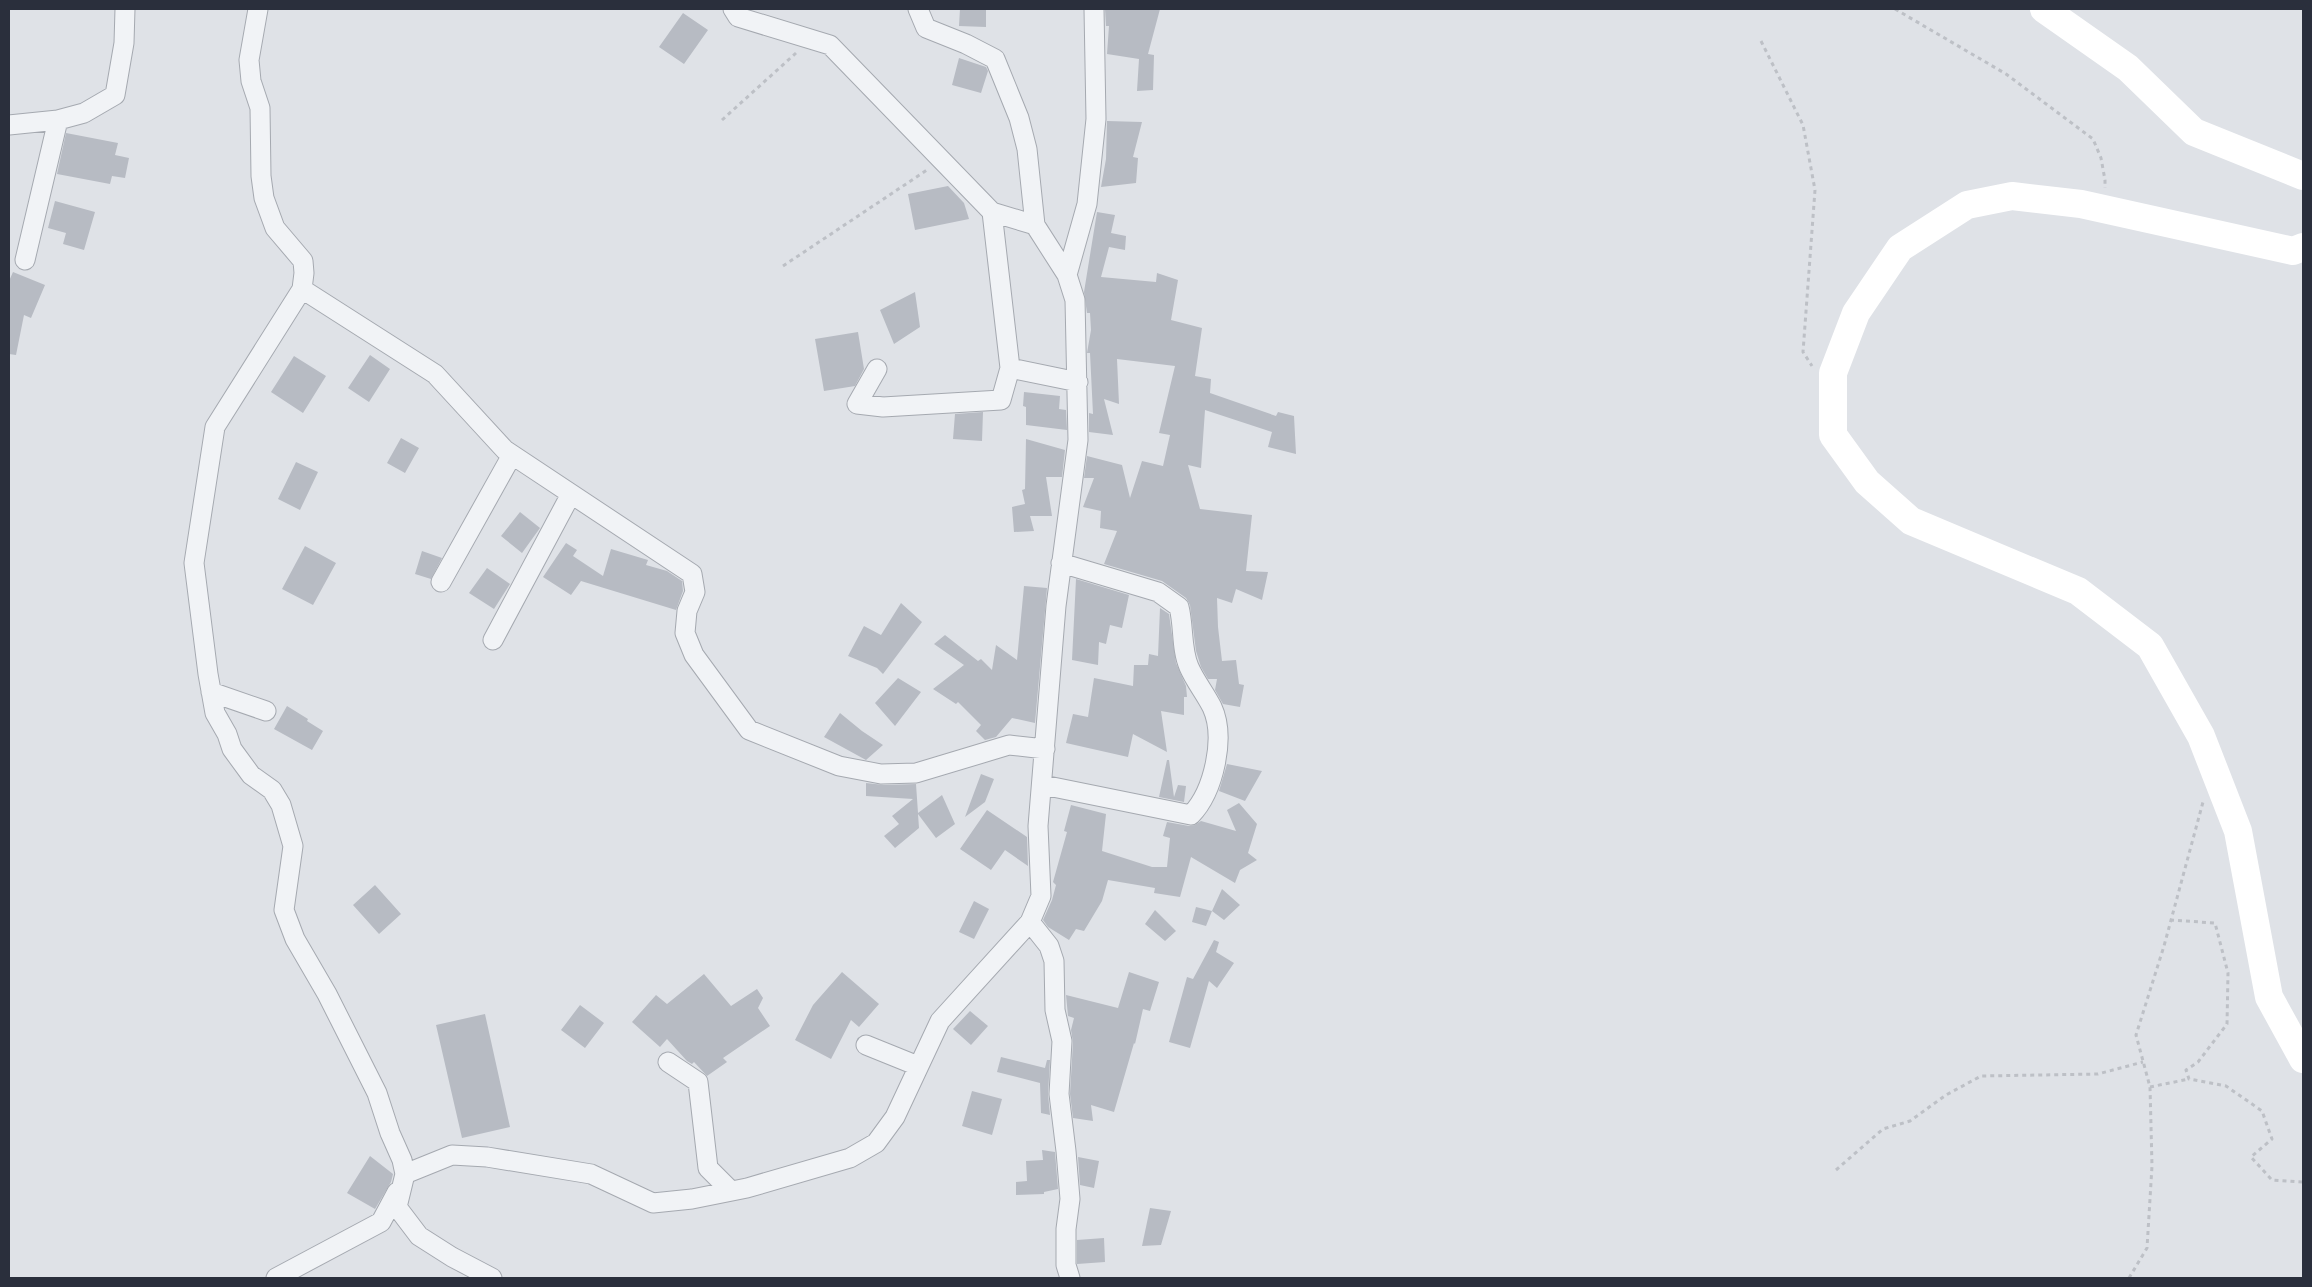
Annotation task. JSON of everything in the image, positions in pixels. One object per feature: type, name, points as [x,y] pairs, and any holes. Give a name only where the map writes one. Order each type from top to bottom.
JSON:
[{"type":"street","points":[[9,125],[58,120],[84,113],[115,95],[124,43],[125,9]]},
{"type":"street","points":[[258,9],[249,60],[251,81],[260,108],[262,128],[261,176],[264,198],[275,228],[303,261],[304,273],[302,289],[215,427],[194,563],[215,714],[227,734],[232,749],[251,775],[272,790],[281,805],[293,846],[284,910],[295,939],[327,994],[377,1093],[390,1133],[402,1160],[403,1179],[397,1206],[418,1236],[492,1278]]},
{"type":"street","points":[[733,9],[738,17],[830,45],[992,212],[1035,225]]},
{"type":"street","points":[[276,1278],[381,1222],[403,1179],[452,1154],[528,1162],[591,1174],[654,1202],[692,1199],[731,1191],[850,1158],[876,1143],[895,1117],[940,1021],[1030,922],[1041,896],[1038,826],[1061,563],[1078,440],[1075,300],[1067,275],[1035,225],[1027,149],[1019,118],[995,59],[966,44],[926,28],[918,9]]},
{"type":"street","points":[[1067,275],[1086,204],[1096,119],[1094,9]]},
{"type":"street","points":[[2044,9],[2128,68],[2194,132],[2303,176]]},
{"type":"street","points":[[25,260],[58,120]]},
{"type":"street","points":[[2303,247],[2293,251],[2081,204],[2012,196],[1966,205],[1900,248],[1856,313],[1833,373],[1833,435],[1867,482],[1911,521],[2078,590],[2150,646],[2201,736],[2238,831],[2268,998],[2303,1060]]},
{"type":"street","points":[[877,369],[857,404],[883,407],[1001,400],[1010,368],[992,212]]},
{"type":"street","points":[[302,289],[435,374],[505,450],[692,574],[695,592],[687,611],[684,632],[694,655],[749,730],[839,766],[882,774],[916,773],[1009,745],[1045,749]]},
{"type":"street","points":[[1010,368],[1078,382]]},
{"type":"street","points":[[441,582],[512,455]]},
{"type":"street","points":[[493,640],[571,494]]},
{"type":"street","points":[[1042,785],[1191,815],[1200,802],[1208,784],[1217,752],[1218,724],[1212,707],[1188,666],[1179,607],[1158,592],[1061,563]]},
{"type":"street","points":[[211,692],[266,711]]},
{"type":"street","points":[[1030,922],[1046,941],[1054,961],[1055,1010],[1062,1041],[1059,1094],[1070,1199],[1066,1265],[1070,1278]]},
{"type":"street","points":[[866,1045],[918,1066]]},
{"type":"street","points":[[668,1062],[698,1082],[708,1168],[731,1191]]},
{"type":"path","points":[[1895,9],[2006,74],[2092,139],[2101,158],[2105,180],[2103,209]]},
{"type":"path","points":[[722,120],[811,39]]},
{"type":"path","points":[[1761,41],[1802,125],[1816,190],[1803,352],[1813,368]]},
{"type":"path","points":[[783,266],[942,160]]},
{"type":"path","points":[[2129,1278],[2147,1248],[2152,1166],[2150,1087],[2136,1035],[2164,946],[2213,765]]},
{"type":"path","points":[[2170,920],[2215,923],[2228,973],[2227,1024],[2198,1062],[2186,1070],[2189,1079]]},
{"type":"path","points":[[1836,1170],[1883,1129],[1910,1121],[1946,1095],[1981,1076],[2098,1074],[2143,1062]]},
{"type":"path","points":[[2150,1087],[2189,1079],[2226,1086],[2262,1111],[2272,1139],[2251,1157],[2272,1180],[2303,1182]]},
{"type":"building","points":[[960,9],[986,9],[986,27],[959,26]]},
{"type":"building","points":[[1105,9],[1160,9],[1148,54],[1154,55],[1153,90],[1137,91],[1139,59],[1107,54],[1109,26],[1106,26]]},
{"type":"building","points":[[683,13],[708,30],[684,64],[659,47]]},
{"type":"building","points":[[959,58],[986,67],[988,71],[981,93],[952,85]]},
{"type":"building","points":[[1107,121],[1142,122],[1133,157],[1138,158],[1136,183],[1101,187],[1106,159]]},
{"type":"building","points":[[66,133],[118,143],[115,155],[129,158],[125,178],[112,176],[110,184],[57,174]]},
{"type":"building","points":[[948,186],[964,203],[969,219],[915,230],[908,194]]},
{"type":"building","points":[[55,201],[95,212],[84,250],[63,244],[66,233],[48,228]]},
{"type":"building","points":[[1097,212],[1115,215],[1111,233],[1126,236],[1125,250],[1109,247],[1101,277],[1156,282],[1157,273],[1178,280],[1171,320],[1202,328],[1195,376],[1211,379],[1210,393],[1276,416],[1278,412],[1294,416],[1296,454],[1268,447],[1272,432],[1205,410],[1201,468],[1188,465],[1200,509],[1252,515],[1246,571],[1268,572],[1262,600],[1236,589],[1232,603],[1217,598],[1222,661],[1236,660],[1239,684],[1244,685],[1240,707],[1223,704],[1215,690],[1217,679],[1208,679],[1201,667],[1196,651],[1190,605],[1186,598],[1162,581],[1104,564],[1117,531],[1100,528],[1101,511],[1083,507],[1094,478],[1084,478],[1087,456],[1122,465],[1130,498],[1142,461],[1163,466],[1170,435],[1159,433],[1175,366],[1117,359],[1119,404],[1104,399],[1113,435],[1089,432],[1089,413],[1093,414],[1090,353],[1087,353],[1091,330],[1090,313],[1087,313],[1084,292]]},
{"type":"building","points":[[13,272],[45,285],[31,318],[24,315],[16,355],[9,354],[9,281]]},
{"type":"building","points":[[915,292],[920,327],[894,344],[880,310]]},
{"type":"building","points":[[858,332],[864,369],[855,386],[824,391],[815,339]]},
{"type":"building","points":[[370,355],[390,369],[369,402],[348,388]]},
{"type":"building","points":[[294,356],[326,376],[303,413],[271,392]]},
{"type":"building","points":[[1024,392],[1060,396],[1059,409],[1066,410],[1067,430],[1026,425],[1026,407],[1023,406]]},
{"type":"building","points":[[983,412],[982,441],[953,439],[955,414]]},
{"type":"building","points":[[401,438],[419,448],[405,473],[387,463]]},
{"type":"building","points":[[1026,439],[1065,450],[1062,477],[1046,477],[1052,516],[1030,516],[1034,531],[1014,532],[1012,507],[1025,504],[1022,490],[1025,489]]},
{"type":"building","points":[[296,462],[318,472],[300,510],[278,499]]},
{"type":"building","points":[[520,512],[540,528],[522,553],[501,536]]},
{"type":"building","points":[[566,543],[577,550],[573,556],[603,576],[611,549],[648,560],[646,565],[667,571],[682,581],[683,591],[676,610],[581,581],[571,595],[543,577]]},
{"type":"building","points":[[305,546],[336,563],[313,605],[282,589]]},
{"type":"building","points":[[422,551],[442,558],[431,579],[415,574]]},
{"type":"building","points":[[487,568],[510,584],[494,609],[469,593]]},
{"type":"building","points":[[1076,579],[1129,595],[1122,628],[1110,625],[1106,644],[1099,642],[1098,665],[1072,660]]},
{"type":"building","points":[[1024,586],[1047,588],[1035,723],[1012,718],[996,737],[985,740],[976,731],[981,725],[958,702],[956,704],[933,689],[964,665],[934,644],[945,635],[978,661],[981,659],[992,670],[996,645],[1017,660]]},
{"type":"building","points":[[901,603],[922,622],[883,674],[877,668],[848,656],[864,626],[881,635]]},
{"type":"building","points":[[1160,608],[1169,614],[1176,663],[1186,686],[1187,697],[1184,697],[1184,715],[1161,711],[1167,752],[1133,734],[1128,757],[1066,743],[1073,714],[1088,717],[1094,678],[1133,686],[1134,665],[1148,665],[1149,654],[1158,656]]},
{"type":"building","points":[[898,678],[921,692],[895,726],[875,703]]},
{"type":"building","points":[[287,706],[323,731],[312,750],[274,729]]},
{"type":"building","points":[[840,713],[883,745],[866,760],[824,737]]},
{"type":"building","points":[[1167,760],[1169,760],[1174,797],[1178,785],[1186,786],[1184,802],[1159,797]]},
{"type":"building","points":[[1227,764],[1262,771],[1245,801],[1219,791]]},
{"type":"building","points":[[981,774],[994,779],[985,802],[965,817]]},
{"type":"building","points":[[866,783],[884,785],[916,784],[918,813],[942,795],[955,824],[936,838],[918,814],[919,828],[895,848],[884,836],[899,824],[892,816],[913,799],[866,796]]},
{"type":"building","points":[[1239,803],[1257,824],[1248,853],[1257,860],[1240,870],[1235,883],[1191,857],[1180,897],[1154,893],[1155,888],[1108,880],[1102,901],[1084,931],[1076,929],[1069,940],[1048,927],[1043,920],[1056,885],[1053,882],[1067,832],[1064,831],[1071,805],[1106,814],[1102,851],[1152,867],[1167,867],[1170,838],[1163,836],[1167,822],[1189,826],[1201,821],[1236,831],[1227,810]]},
{"type":"building","points":[[987,810],[1027,837],[1028,866],[1005,850],[991,870],[960,849]]},
{"type":"building","points":[[375,885],[401,914],[379,934],[353,905]]},
{"type":"building","points":[[1222,889],[1240,905],[1224,920],[1212,911]]},
{"type":"building","points":[[974,901],[989,909],[974,939],[959,932]]},
{"type":"building","points":[[1196,907],[1212,911],[1206,926],[1192,922]]},
{"type":"building","points":[[1155,910],[1176,931],[1165,941],[1145,924]]},
{"type":"building","points":[[1214,940],[1219,942],[1216,952],[1234,963],[1217,988],[1209,981],[1190,1048],[1169,1042],[1187,977],[1193,979]]},
{"type":"building","points":[[842,972],[879,1004],[859,1027],[851,1020],[831,1059],[795,1040],[813,1005]]},
{"type":"building","points":[[1129,972],[1159,982],[1150,1011],[1143,1009],[1135,1044],[1114,1112],[1091,1105],[1093,1121],[1073,1118],[1070,1094],[1073,1042],[1071,1030],[1074,1018],[1068,1016],[1066,995],[1118,1008]]},
{"type":"building","points":[[704,974],[731,1006],[757,989],[763,998],[758,1008],[770,1026],[723,1058],[727,1062],[707,1076],[694,1062],[692,1064],[687,1061],[667,1039],[660,1047],[632,1022],[656,995],[667,1004]]},
{"type":"building","points":[[580,1005],[604,1023],[585,1048],[561,1030]]},
{"type":"building","points":[[970,1011],[988,1026],[971,1045],[953,1029]]},
{"type":"building","points":[[485,1014],[510,1127],[462,1138],[436,1025]]},
{"type":"building","points":[[1001,1057],[1045,1068],[1047,1060],[1050,1060],[1048,1094],[1050,1115],[1041,1113],[1040,1083],[997,1072]]},
{"type":"building","points":[[972,1091],[1002,1099],[992,1135],[962,1126]]},
{"type":"building","points":[[1042,1150],[1055,1152],[1058,1189],[1044,1192],[1044,1194],[1016,1195],[1016,1182],[1027,1181],[1026,1161],[1043,1160]]},
{"type":"building","points":[[370,1156],[393,1174],[391,1182],[375,1209],[347,1193]]},
{"type":"building","points":[[1078,1157],[1099,1161],[1094,1188],[1080,1185]]},
{"type":"building","points":[[1150,1208],[1171,1211],[1161,1245],[1142,1246]]},
{"type":"building","points":[[1104,1238],[1105,1262],[1077,1264],[1077,1240]]}]
